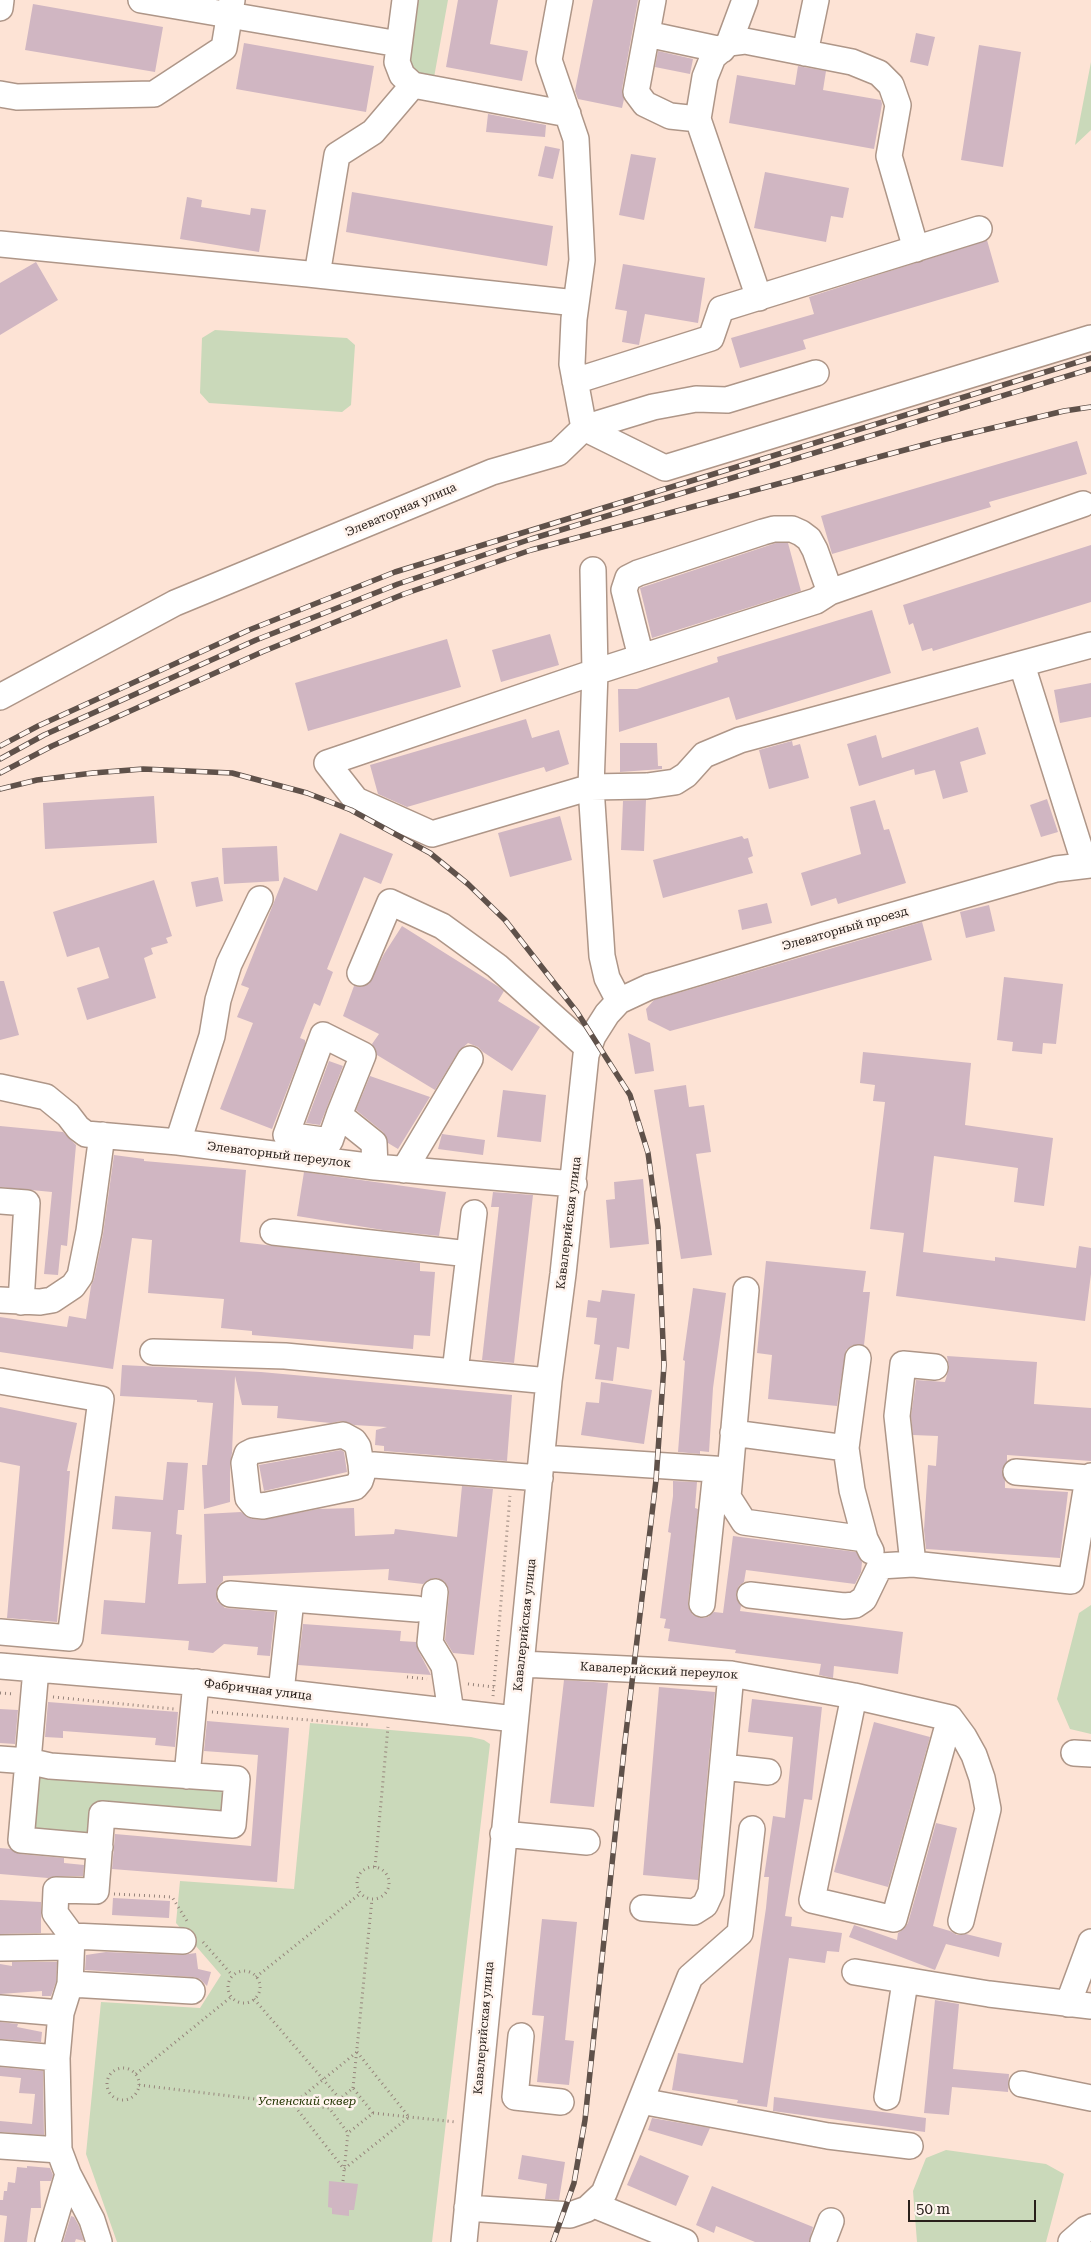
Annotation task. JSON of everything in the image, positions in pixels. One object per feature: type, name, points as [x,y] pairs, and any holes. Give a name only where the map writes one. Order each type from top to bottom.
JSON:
[{"type":"street","points":[[0,8],[2,0]]},
{"type":"street","points":[[141,0],[231,7],[400,44]]},
{"type":"street","points":[[405,0],[397,62],[402,75],[413,85],[568,114]]},
{"type":"street","points":[[560,0],[549,60],[576,140],[582,260],[576,303],[572,364],[584,428],[665,468],[1091,338]]},
{"type":"street","points":[[653,0],[636,92],[645,104],[670,116],[698,119]]},
{"type":"street","points":[[745,0],[726,46],[713,57],[705,77],[698,119],[759,298]]},
{"type":"street","points":[[805,53],[816,0]]},
{"type":"street","points":[[0,94],[17,97],[154,94],[224,48],[231,7]]},
{"type":"street","points":[[647,34],[726,46],[746,41],[852,62],[879,73],[891,85],[898,105],[890,156],[916,249]]},
{"type":"street","points":[[317,275],[337,155],[373,132],[413,85]]},
{"type":"street","points":[[575,381],[711,338],[721,309],[979,229]]},
{"type":"street","points":[[0,244],[576,303]]},
{"type":"street","name":"Элеваторная улица","points":[[0,697],[175,604],[492,472],[558,453],[584,428],[653,406],[696,399],[727,400],[816,374]]},
{"type":"street","points":[[1083,504],[830,592],[816,601],[595,672],[327,763],[356,800],[432,834],[591,787],[647,786],[675,782],[686,775],[704,755],[740,740],[1091,645]]},
{"type":"street","points":[[641,657],[624,590],[628,578],[638,573],[763,532],[774,529],[792,529],[801,533],[809,540],[815,550],[830,592]]},
{"type":"street","points":[[593,570],[595,672],[591,787],[602,956],[613,1008]]},
{"type":"street","points":[[1022,665],[1088,865]]},
{"type":"street","name":"Элеваторный проезд","points":[[613,1008],[649,987],[1056,869],[1088,865]]},
{"type":"street","points":[[178,1142],[212,1036],[218,1000],[229,964],[260,898]]},
{"type":"street","points":[[360,973],[390,902],[442,926],[497,966],[588,1048]]},
{"type":"street","name":"Кавалерийская улица","points":[[464,2242],[549,1381],[574,1184],[588,1048],[597,1028],[613,1008]]},
{"type":"street","points":[[404,1170],[470,1059]]},
{"type":"street","name":"Элеваторный переулок","points":[[0,1087],[46,1097],[68,1115],[78,1128],[86,1134],[178,1142],[404,1170],[574,1184]]},
{"type":"street","points":[[339,1115],[374,1143],[375,1167]]},
{"type":"street","points":[[0,1201],[27,1203],[11,1301],[40,1302],[52,1300],[68,1290],[80,1276],[85,1256],[102,1135]]},
{"type":"street","points":[[455,1372],[474,1213]]},
{"type":"street","points":[[273,1232],[469,1254]]},
{"type":"street","points":[[702,1604],[723,1469],[732,1433],[746,1290]]},
{"type":"street","points":[[152,1352],[285,1356],[549,1381]]},
{"type":"street","points":[[858,1358],[846,1448],[852,1490],[865,1539],[880,1566]]},
{"type":"street","points":[[912,1564],[897,1416],[903,1364],[936,1367]]},
{"type":"street","points":[[0,1381],[101,1399],[70,1638],[0,1632]]},
{"type":"street","points":[[732,1433],[846,1448]]},
{"type":"street","points":[[343,1435],[354,1441],[358,1447],[361,1464],[362,1475],[355,1487],[263,1506],[254,1505],[248,1498],[244,1463],[247,1454],[253,1450],[343,1435]]},
{"type":"street","points":[[361,1464],[512,1477],[541,1468],[723,1469]]},
{"type":"street","points":[[723,1469],[728,1497],[744,1522],[865,1539]]},
{"type":"street","points":[[880,1566],[912,1564],[1071,1581],[1089,1477],[1016,1472]]},
{"type":"street","points":[[750,1595],[844,1606],[855,1605],[864,1599],[880,1566]]},
{"type":"street","points":[[230,1594],[291,1600],[426,1600],[430,1643],[444,1666],[451,1712]]},
{"type":"street","points":[[281,1692],[291,1600]]},
{"type":"street","name":"Кавалерийский переулок","points":[[521,1664],[731,1674],[854,1696],[950,1718]]},
{"type":"street","name":"Фабричная улица","points":[[0,1666],[196,1682],[515,1719]]},
{"type":"street","points":[[36,1669],[28,1760],[10,1839],[100,1847]]},
{"type":"street","points":[[643,1908],[694,1912],[706,1905],[711,1892],[731,1674]]},
{"type":"street","points":[[188,1776],[196,1682]]},
{"type":"street","points":[[854,1696],[812,1900],[894,1919],[950,1718]]},
{"type":"street","points":[[950,1718],[964,1736],[974,1755],[982,1778],[988,1809],[961,1921]]},
{"type":"street","points":[[0,1759],[28,1760],[50,1766],[237,1779],[233,1825],[102,1814],[96,1891],[56,1890],[55,1913],[71,1942],[70,1984],[61,2013],[57,2058],[59,2150],[68,2174],[92,2220],[99,2242]]},
{"type":"street","points":[[722,1767],[768,1772]]},
{"type":"street","points":[[467,2208],[562,2216],[576,2214],[594,2204],[604,2193],[610,2182],[690,1977],[740,1933],[752,1829]]},
{"type":"street","points":[[503,1834],[587,1842]]},
{"type":"street","points":[[0,1948],[71,1942],[183,1941]]},
{"type":"street","points":[[855,1972],[905,1982],[1080,2005],[1091,1942]]},
{"type":"street","points":[[887,2097],[905,1982]]},
{"type":"street","points":[[70,1984],[192,1991]]},
{"type":"street","points":[[0,2008],[61,2013]]},
{"type":"street","points":[[522,2036],[515,2097],[561,2102]]},
{"type":"street","points":[[0,2053],[57,2058]]},
{"type":"street","points":[[482,2058],[518,2062]]},
{"type":"street","points":[[1022,2084],[1091,2098]]},
{"type":"street","points":[[641,2101],[828,2136],[910,2146]]},
{"type":"street","points":[[0,2146],[59,2150]]},
{"type":"street","points":[[48,2242],[68,2174]]},
{"type":"street","points":[[594,2204],[685,2242]]},
{"type":"street","points":[[1071,2242],[1091,2227]]},
{"type":"path","points":[[491,1716],[512,1477]]},
{"type":"path","points":[[375,1866],[388,1727]]},
{"type":"path","points":[[375,1866],[388,1875],[389,1886],[383,1896],[372,1899],[361,1893],[356,1885],[357,1878],[367,1868],[375,1866]]},
{"type":"path","points":[[256,1977],[361,1893]]},
{"type":"path","points":[[372,1899],[354,2088],[373,2113]]},
{"type":"path","points":[[245,1970],[256,1977],[260,1990],[254,1999],[242,2003],[231,1997],[228,1982],[232,1975],[245,1970]]},
{"type":"path","points":[[136,2074],[231,1997]]},
{"type":"path","points":[[254,1999],[340,2099]]},
{"type":"path","points":[[293,2104],[358,2052]]},
{"type":"path","points":[[358,2052],[409,2117]]},
{"type":"path","points":[[117,2068],[130,2069],[136,2074],[139,2085],[133,2097],[121,2100],[109,2093],[107,2086],[108,2079],[117,2068]]},
{"type":"path","points":[[139,2085],[329,2108],[354,2088]]},
{"type":"path","points":[[293,2104],[344,2169]]},
{"type":"path","points":[[329,2108],[348,2133],[343,2181]]},
{"type":"path","points":[[348,2133],[373,2113],[450,2122]]},
{"type":"path","points":[[344,2169],[409,2117]]},
{"type":"green space","points":[[416,0],[448,0],[433,83],[417,80],[406,58]]},
{"type":"green space","points":[[1091,62],[1091,130],[1075,145]]},
{"type":"green space","points":[[215,330],[347,338],[355,345],[351,405],[342,412],[209,403],[200,393],[202,338]]},
{"type":"green space","points":[[1091,1605],[1091,1734],[1070,1729],[1057,1699],[1079,1613]]},
{"type":"green space","name":"Успенский сквер","points":[[310,1723],[471,1737],[484,1740],[490,1744],[432,2242],[117,2242],[86,2154],[101,2002],[200,2008],[221,1975],[176,1923],[180,1881],[294,1889]]},
{"type":"green space","points":[[35,1774],[232,1787],[231,1812],[98,1806],[95,1839],[35,1836]]},
{"type":"green space","points":[[946,2150],[1046,2164],[1064,2174],[1046,2242],[917,2242],[913,2191],[926,2158]]},
{"type":"building","points":[[458,0],[498,0],[490,44],[528,51],[522,81],[446,67]]},
{"type":"building","points":[[593,0],[638,0],[622,89],[624,99],[622,108],[578,99],[575,91]]},
{"type":"building","points":[[33,4],[163,27],[155,72],[25,50]]},
{"type":"building","points":[[916,33],[935,37],[928,66],[910,62]]},
{"type":"building","points":[[244,43],[374,66],[366,112],[236,89]]},
{"type":"building","points":[[979,45],[1021,52],[1003,167],[961,160]]},
{"type":"building","points":[[658,51],[693,59],[690,74],[655,67]]},
{"type":"building","points":[[798,66],[826,71],[823,90],[881,100],[882,104],[874,149],[729,123],[737,75],[795,85]]},
{"type":"building","points":[[488,114],[546,125],[545,137],[486,132]]},
{"type":"building","points":[[545,146],[560,149],[553,179],[538,176]]},
{"type":"building","points":[[631,154],[656,158],[644,220],[619,215]]},
{"type":"building","points":[[765,172],[849,188],[843,218],[831,216],[826,242],[754,228]]},
{"type":"building","points":[[352,192],[553,226],[547,266],[346,232]]},
{"type":"building","points":[[187,197],[202,200],[201,207],[250,215],[251,208],[266,210],[259,252],[180,239]]},
{"type":"building","points":[[987,240],[999,282],[803,340],[806,349],[740,368],[731,338],[814,314],[809,297]]},
{"type":"building","points":[[36,262],[58,300],[0,335],[0,283]]},
{"type":"building","points":[[623,264],[705,278],[698,323],[645,314],[639,345],[622,342],[627,311],[615,309]]},
{"type":"building","points":[[1077,441],[1087,474],[989,502],[991,507],[832,554],[821,516]]},
{"type":"building","points":[[776,543],[788,543],[801,591],[652,638],[640,588]]},
{"type":"building","points":[[1091,545],[1091,602],[933,651],[932,648],[922,651],[913,623],[909,625],[903,605]]},
{"type":"building","points":[[872,610],[891,673],[736,720],[729,697],[619,732],[618,689],[637,689],[718,662],[717,657]]},
{"type":"building","points":[[550,634],[559,665],[501,682],[492,650]]},
{"type":"building","points":[[447,639],[461,687],[308,731],[295,683]]},
{"type":"building","points":[[1091,683],[1091,717],[1060,723],[1054,690]]},
{"type":"building","points":[[526,719],[532,738],[559,730],[569,764],[546,772],[544,767],[407,807],[378,794],[370,765]]},
{"type":"building","points":[[978,727],[986,754],[960,762],[968,792],[943,799],[935,770],[915,775],[914,769],[859,786],[847,744],[876,735],[882,758]]},
{"type":"building","points":[[792,741],[793,746],[800,744],[809,778],[769,789],[759,750]]},
{"type":"building","points":[[620,743],[657,743],[658,766],[662,766],[662,769],[620,772]]},
{"type":"building","points":[[154,796],[157,843],[45,849],[43,803]]},
{"type":"building","points":[[1047,799],[1058,832],[1041,837],[1030,805]]},
{"type":"building","points":[[646,800],[644,851],[621,850],[623,801]]},
{"type":"building","points":[[875,800],[884,830],[889,829],[906,883],[838,904],[836,898],[811,906],[801,873],[861,854],[850,807]]},
{"type":"building","points":[[560,816],[572,860],[510,877],[498,833]]},
{"type":"building","points":[[340,833],[393,854],[381,884],[364,877],[327,969],[333,972],[320,1006],[314,1003],[300,1038],[305,1040],[305,1044],[272,1129],[220,1109],[253,1023],[237,1017],[249,988],[241,985],[284,877],[317,891]]},
{"type":"building","points":[[742,836],[744,839],[748,838],[753,856],[748,858],[753,873],[663,898],[653,860]]},
{"type":"building","points":[[277,846],[279,881],[224,884],[222,848]]},
{"type":"building","points":[[218,877],[223,901],[196,907],[191,882]]},
{"type":"building","points":[[154,880],[172,936],[166,938],[168,943],[151,948],[153,954],[144,958],[156,998],[87,1020],[77,988],[109,978],[99,947],[67,957],[53,912]]},
{"type":"building","points":[[767,903],[772,923],[742,930],[738,910]]},
{"type":"building","points":[[989,905],[995,931],[966,938],[960,912]]},
{"type":"building","points":[[922,922],[932,960],[670,1031],[648,1020],[646,1009],[654,1000]]},
{"type":"building","points":[[402,926],[499,987],[504,991],[498,1001],[540,1027],[512,1071],[478,1047],[468,1043],[458,1052],[435,1090],[377,1055],[372,1044],[379,1034],[343,1016],[354,986],[361,987],[369,984],[384,954]]},
{"type":"building","points":[[1004,977],[1063,984],[1056,1044],[1043,1043],[1042,1054],[1012,1051],[1013,1042],[997,1040]]},
{"type":"building","points":[[0,981],[4,981],[19,1035],[0,1040]]},
{"type":"building","points":[[628,1033],[650,1043],[654,1071],[635,1074]]},
{"type":"building","points":[[863,1052],[971,1063],[965,1125],[1053,1138],[1044,1206],[1014,1202],[1018,1168],[934,1156],[923,1252],[995,1261],[995,1257],[1076,1268],[1079,1246],[1091,1248],[1091,1274],[1085,1321],[896,1296],[904,1233],[870,1229],[885,1102],[873,1101],[875,1085],[860,1083]]},
{"type":"building","points":[[329,1061],[343,1066],[320,1125],[306,1123]]},
{"type":"building","points":[[370,1076],[430,1097],[398,1149],[388,1143],[383,1132],[356,1110]]},
{"type":"building","points":[[686,1085],[689,1107],[704,1105],[711,1152],[696,1154],[712,1255],[681,1259],[654,1090]]},
{"type":"building","points":[[503,1090],[546,1095],[541,1142],[497,1137]]},
{"type":"building","points":[[0,1126],[63,1132],[76,1145],[67,1246],[61,1245],[58,1275],[44,1274],[52,1192],[0,1187]]},
{"type":"building","points":[[442,1134],[485,1140],[483,1155],[438,1149]]},
{"type":"building","points":[[114,1155],[144,1159],[144,1161],[246,1170],[240,1242],[420,1263],[420,1271],[435,1272],[430,1336],[414,1335],[413,1349],[252,1335],[252,1331],[221,1328],[224,1299],[148,1293],[152,1240],[132,1238],[113,1369],[0,1352],[0,1317],[67,1327],[69,1316],[86,1319],[91,1286],[103,1234]]},
{"type":"building","points":[[304,1172],[446,1192],[439,1236],[383,1230],[297,1216]]},
{"type":"building","points":[[643,1179],[649,1244],[610,1248],[606,1200],[615,1199],[614,1182]]},
{"type":"building","points":[[493,1192],[533,1195],[514,1363],[482,1360],[499,1207],[491,1207]]},
{"type":"building","points":[[766,1261],[866,1271],[863,1292],[870,1292],[864,1345],[853,1345],[846,1350],[837,1406],[768,1399],[772,1355],[757,1353]]},
{"type":"building","points":[[693,1288],[726,1293],[713,1388],[709,1452],[700,1451],[700,1454],[678,1452],[685,1361],[683,1360]]},
{"type":"building","points":[[602,1290],[635,1294],[629,1349],[617,1347],[613,1381],[595,1379],[600,1345],[594,1344],[597,1318],[586,1317],[588,1300],[600,1302]]},
{"type":"building","points":[[947,1356],[1037,1362],[1034,1404],[1091,1408],[1091,1461],[1007,1455],[1007,1462],[1002,1470],[1005,1488],[1068,1492],[1060,1558],[926,1549],[924,1530],[928,1465],[936,1466],[938,1436],[913,1435],[911,1416],[916,1380],[945,1382],[949,1368]]},
{"type":"building","points":[[122,1365],[261,1372],[512,1395],[507,1461],[384,1451],[384,1446],[375,1445],[376,1430],[387,1427],[354,1425],[341,1421],[331,1423],[277,1418],[278,1406],[242,1405],[235,1376],[230,1464],[230,1502],[204,1509],[202,1465],[207,1465],[213,1403],[197,1402],[197,1400],[120,1396]]},
{"type":"building","points":[[601,1382],[652,1390],[644,1444],[581,1435],[586,1402],[599,1403]]},
{"type":"building","points":[[0,1407],[77,1423],[67,1471],[70,1471],[57,1622],[7,1618],[20,1466],[0,1462]]},
{"type":"building","points":[[341,1450],[344,1452],[347,1472],[264,1491],[259,1465]]},
{"type":"building","points":[[167,1462],[188,1463],[184,1510],[178,1510],[176,1534],[182,1535],[178,1584],[206,1583],[204,1514],[241,1512],[252,1519],[262,1520],[318,1509],[354,1508],[355,1536],[394,1534],[395,1529],[457,1537],[462,1486],[493,1489],[474,1655],[453,1653],[445,1640],[449,1593],[444,1581],[437,1578],[430,1579],[423,1584],[388,1580],[389,1569],[223,1576],[223,1581],[218,1586],[216,1593],[217,1601],[225,1608],[275,1612],[270,1656],[257,1655],[258,1647],[224,1644],[213,1653],[188,1650],[189,1641],[101,1634],[104,1600],[145,1603],[151,1532],[112,1529],[115,1496],[163,1500]]},
{"type":"building","points":[[673,1481],[697,1482],[695,1508],[698,1509],[688,1602],[689,1609],[693,1615],[701,1618],[708,1617],[714,1612],[723,1613],[733,1536],[856,1552],[862,1562],[861,1572],[855,1584],[746,1570],[744,1582],[739,1586],[736,1593],[737,1600],[741,1606],[740,1611],[903,1632],[898,1674],[834,1666],[833,1678],[819,1675],[821,1664],[735,1653],[736,1650],[668,1641],[670,1629],[664,1628],[666,1619],[660,1618],[671,1533],[668,1532]]},
{"type":"building","points":[[303,1624],[401,1631],[400,1641],[416,1642],[431,1675],[298,1665]]},
{"type":"building","points":[[564,1680],[608,1683],[594,1807],[550,1803]]},
{"type":"building","points":[[659,1687],[715,1692],[698,1880],[643,1875]]},
{"type":"building","points":[[752,1699],[822,1707],[812,1800],[804,1799],[785,1916],[792,1917],[791,1926],[842,1933],[839,1952],[827,1951],[825,1963],[789,1958],[767,2107],[737,2103],[738,2100],[672,2090],[678,2053],[743,2063],[766,1908],[769,1877],[764,1877],[773,1816],[785,1818],[793,1737],[748,1732]]},
{"type":"building","points":[[48,1702],[178,1712],[175,1747],[155,1745],[156,1738],[63,1731],[63,1738],[45,1737]]},
{"type":"building","points":[[0,1709],[18,1710],[15,1744],[0,1743]]},
{"type":"building","points":[[207,1721],[289,1728],[277,1882],[112,1869],[115,1834],[251,1846],[258,1755],[204,1751]]},
{"type":"building","points":[[874,1722],[930,1737],[888,1887],[834,1872]]},
{"type":"building","points":[[936,1823],[957,1828],[933,1926],[957,1935],[966,1934],[1002,1943],[999,1957],[946,1944],[935,1970],[849,1937],[854,1925],[897,1940],[898,1933],[908,1923]]},
{"type":"building","points":[[0,1848],[11,1849],[20,1854],[64,1858],[64,1863],[84,1865],[83,1876],[56,1876],[48,1878],[0,1874]]},
{"type":"building","points":[[113,1898],[170,1901],[169,1918],[112,1915]]},
{"type":"building","points":[[0,1900],[41,1902],[41,1933],[0,1934]]},
{"type":"building","points":[[542,1919],[577,1922],[565,2040],[574,2041],[569,2085],[537,2082],[544,2016],[532,2015]]},
{"type":"building","points":[[106,1952],[182,1955],[196,1953],[198,1969],[211,1972],[207,1986],[200,1979],[193,1977],[85,1970],[86,1955]]},
{"type":"building","points":[[12,1962],[57,1962],[56,1982],[51,1996],[42,1996],[42,1991],[0,1994],[0,1964],[12,1966]]},
{"type":"building","points":[[935,2000],[959,2004],[953,2069],[1009,2074],[1008,2092],[952,2087],[949,2115],[924,2113]]},
{"type":"building","points":[[0,2022],[18,2024],[17,2027],[42,2032],[41,2042],[0,2039]]},
{"type":"building","points":[[0,2067],[43,2071],[44,2135],[0,2132],[0,2121],[32,2124],[35,2094],[19,2093],[21,2078],[0,2076]]},
{"type":"building","points":[[774,2097],[926,2118],[925,2132],[773,2111]]},
{"type":"building","points":[[652,2118],[710,2128],[702,2146],[648,2130]]},
{"type":"building","points":[[522,2155],[565,2162],[559,2200],[545,2199],[547,2184],[518,2179]]},
{"type":"building","points":[[640,2155],[689,2176],[676,2206],[627,2185]]},
{"type":"building","points":[[27,2166],[50,2168],[53,2175],[51,2181],[40,2181],[41,2208],[31,2208],[27,2242],[4,2242],[7,2216],[0,2215],[0,2200],[3,2200],[4,2191],[7,2191],[8,2182],[15,2183],[17,2167],[27,2168]]},
{"type":"building","points":[[329,2181],[358,2184],[354,2210],[349,2210],[349,2216],[332,2214],[332,2208],[328,2207]]},
{"type":"building","points":[[712,2186],[813,2227],[809,2242],[755,2242],[716,2226],[714,2233],[696,2225]]},
{"type":"building","points":[[71,2216],[74,2217],[79,2226],[84,2241],[76,2239],[75,2242],[63,2242]]},
{"type":"railway","points":[[0,746],[38,726],[249,630],[395,572],[1091,358]]},
{"type":"railway","points":[[0,759],[44,735],[256,640],[398,584],[531,539],[1091,369]]},
{"type":"railway","points":[[0,773],[52,746],[262,652],[404,594],[531,550],[942,440],[1064,411],[1091,407]]},
{"type":"railway","points":[[0,789],[37,780],[143,769],[232,773],[307,793],[351,810],[430,853],[468,884],[505,920],[577,1012],[630,1095],[648,1153],[658,1227],[664,1365],[656,1480],[625,1741],[585,2120],[574,2183],[553,2242]]}]
